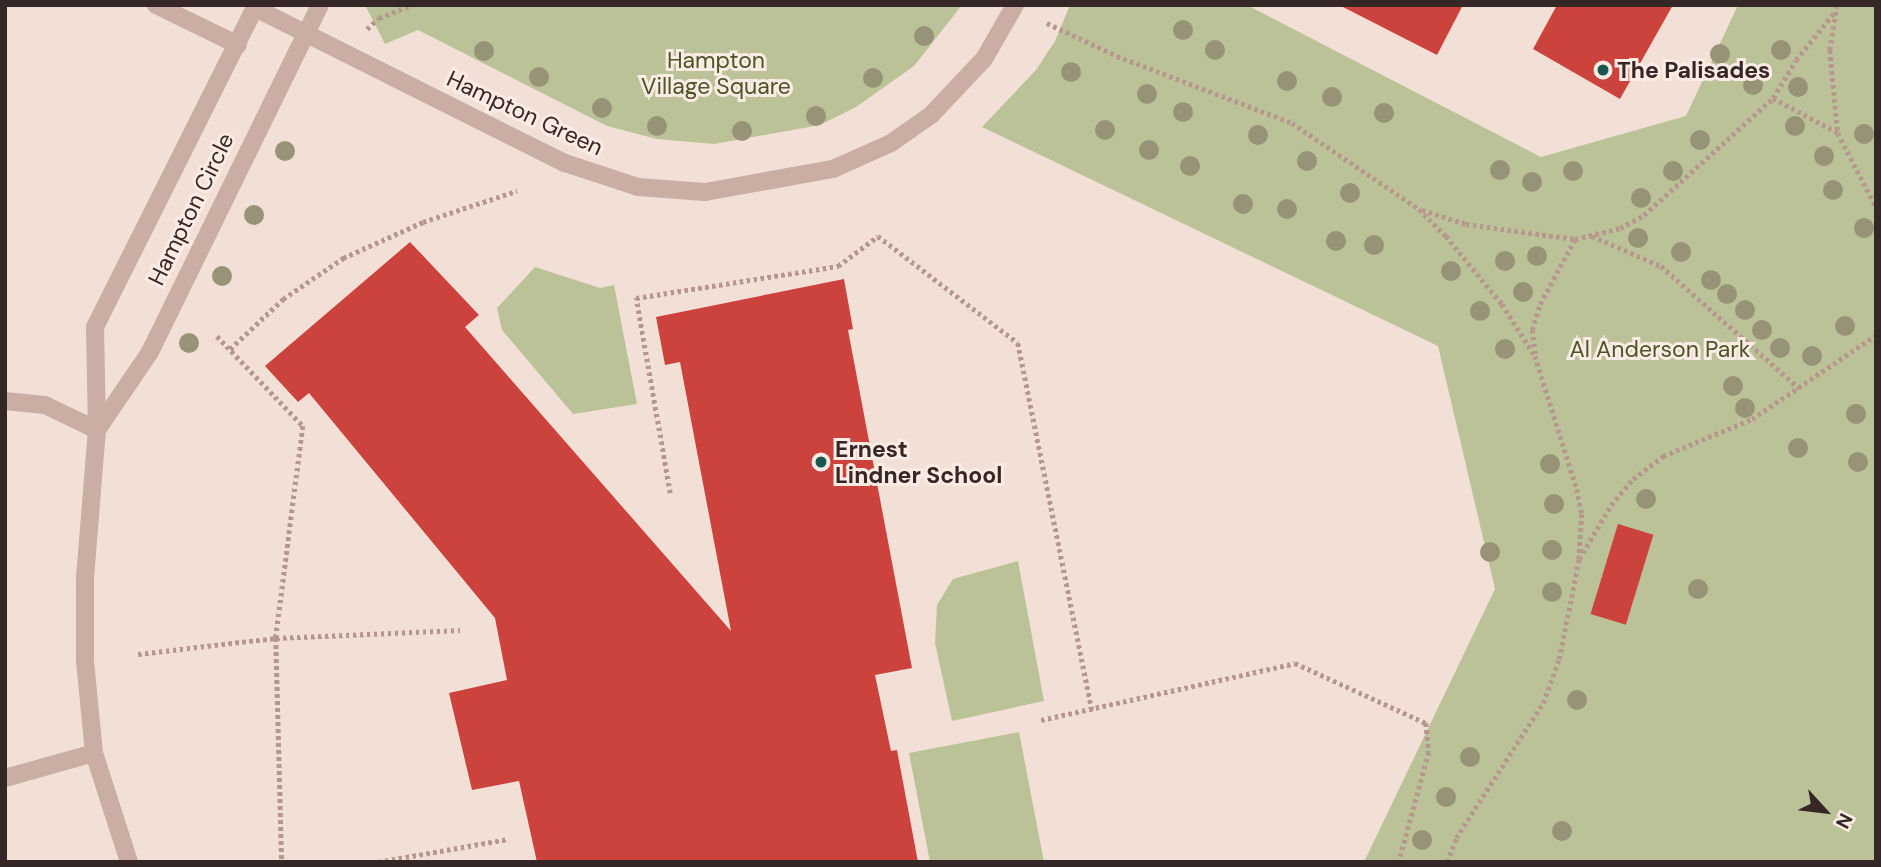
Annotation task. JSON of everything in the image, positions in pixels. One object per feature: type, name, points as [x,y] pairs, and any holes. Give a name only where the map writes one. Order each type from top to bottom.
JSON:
[{"type":"street","points":[[156,5],[238,46]]},
{"type":"street","name":"Hampton Circle","points":[[97,430],[150,352],[320,5]]},
{"type":"street","name":"Hampton Green","points":[[255,6],[565,163],[638,187],[705,192],[833,169],[891,143],[931,115],[984,59],[1014,5]]},
{"type":"street","name":"Hampton Circle","points":[[129,862],[94,753],[85,661],[85,578],[97,430],[95,327],[238,46],[255,6]]},
{"type":"street","points":[[5,401],[45,405],[97,430]]},
{"type":"street","points":[[5,778],[94,753]]},
{"type":"path","points":[[366,30],[379,18],[412,5]]},
{"type":"path","points":[[1419,209],[1466,224],[1575,239],[1620,228],[1644,215],[1773,98],[1796,60],[1838,5]]},
{"type":"path","points":[[1834,13],[1830,50],[1838,133],[1876,207]]},
{"type":"path","points":[[1047,23],[1117,56],[1292,123],[1419,209],[1471,264],[1535,356]]},
{"type":"path","points":[[1773,98],[1838,133]]},
{"type":"path","points":[[230,349],[283,299],[343,258],[412,226],[517,191]]},
{"type":"path","points":[[670,493],[636,298],[838,266],[878,236],[1018,343],[1092,710]]},
{"type":"path","points":[[1591,236],[1661,266],[1799,388]]},
{"type":"path","points":[[1447,862],[1456,838],[1543,703],[1559,659],[1579,559],[1582,514],[1577,489],[1535,356],[1532,330],[1540,304],[1575,239]]},
{"type":"path","points":[[1579,559],[1590,534],[1633,479],[1663,456],[1752,419],[1876,335]]},
{"type":"path","points":[[217,336],[303,426],[276,638],[282,862]]},
{"type":"path","points":[[138,654],[276,638],[460,630]]},
{"type":"path","points":[[1041,720],[1295,663],[1426,723],[1429,752],[1399,862]]},
{"type":"path","points":[[378,862],[508,839]]},
{"type":"green space","name":"Hampton Village Square","points":[[365,5],[962,5],[914,66],[856,107],[820,125],[714,144],[657,139],[607,126],[418,30],[385,44]]},
{"type":"green space","name":"Al Anderson Park","points":[[1070,5],[1247,5],[1541,157],[1686,116],[1738,5],[1876,5],[1876,862],[1364,862],[1495,589],[1438,346],[982,127],[1036,70],[1055,41]]},
{"type":"green space","points":[[535,267],[600,288],[614,285],[637,404],[573,414],[502,330],[497,308]]},
{"type":"green space","points":[[1018,561],[1044,701],[952,721],[935,643],[937,605],[953,579]]},
{"type":"green space","points":[[1019,732],[1044,862],[930,862],[909,753]]},
{"type":"building","points":[[1339,5],[1463,5],[1437,55]]},
{"type":"building","name":"The Palisades","points":[[1557,5],[1673,5],[1620,99],[1533,49]]},
{"type":"building","points":[[410,242],[479,315],[465,327],[731,631],[680,362],[665,365],[656,317],[844,279],[853,329],[848,330],[912,668],[875,675],[891,751],[897,750],[918,862],[537,862],[519,781],[472,790],[449,693],[507,680],[495,618],[309,393],[298,402],[265,366]]},
{"type":"building","points":[[1618,524],[1653,535],[1626,625],[1591,614]]},
{"type":"place","name":"The Palisades","points":[[1603,70]]},
{"type":"place","name":"Ernest Lindner School","points":[[821,462]]}]
